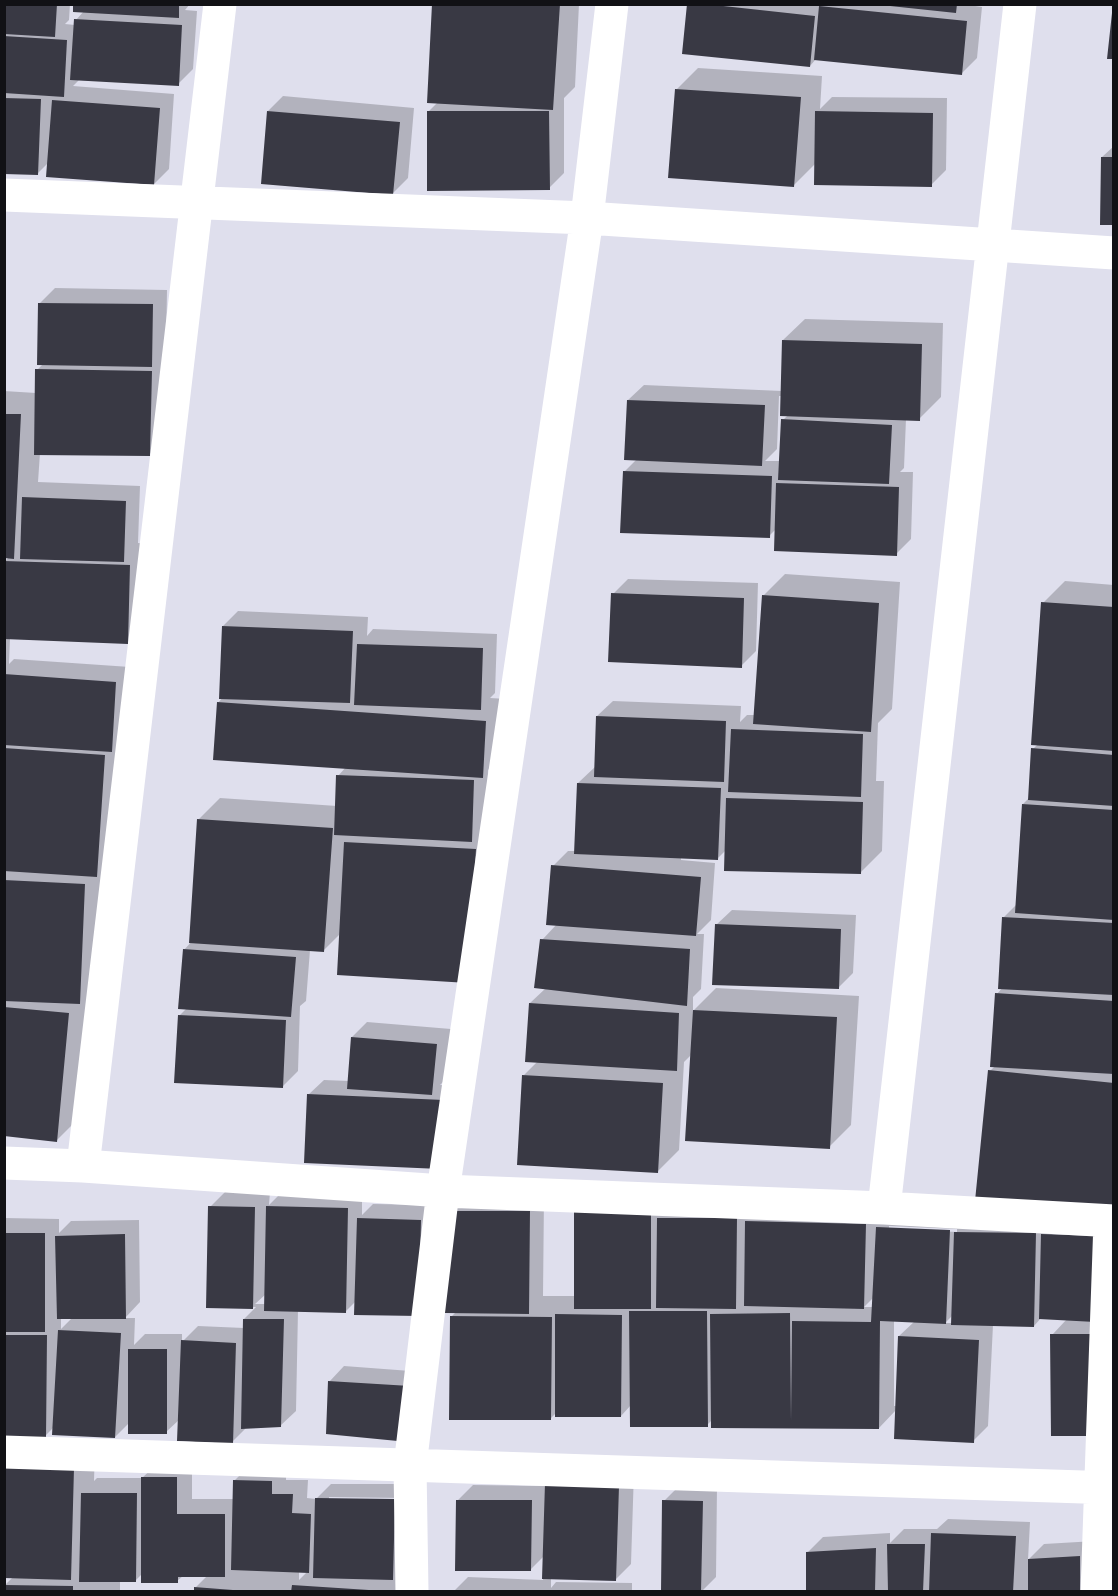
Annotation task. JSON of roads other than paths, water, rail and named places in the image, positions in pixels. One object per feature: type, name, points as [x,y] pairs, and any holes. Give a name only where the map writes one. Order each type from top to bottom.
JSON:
[{"type":"street","points":[[83,1166],[220,4]]},
{"type":"street","points":[[412,1592],[410,1466],[443,1191],[587,218],[612,4]]},
{"type":"street","points":[[884,1208],[1020,4]]},
{"type":"street","points":[[4,195],[587,218],[1113,253]]},
{"type":"street","points":[[4,1163],[83,1166],[443,1191],[884,1208],[1112,1221],[1107,1488],[1097,1592]]},
{"type":"street","points":[[4,1452],[1107,1488]]}]
